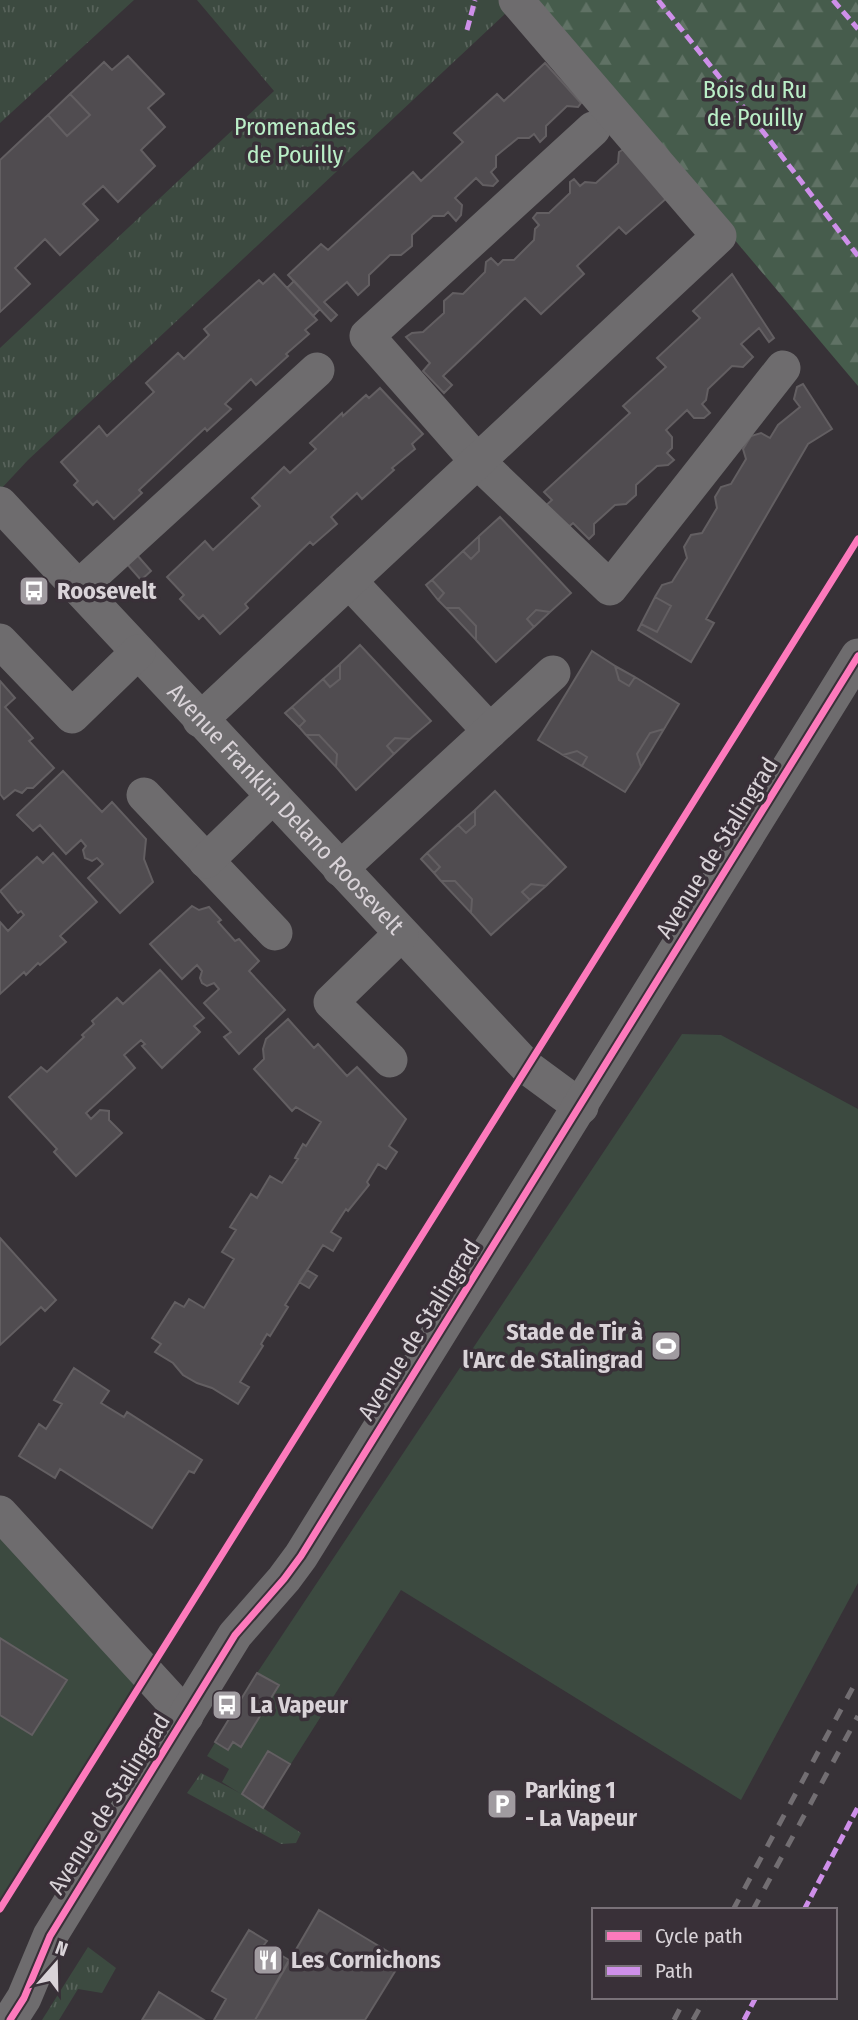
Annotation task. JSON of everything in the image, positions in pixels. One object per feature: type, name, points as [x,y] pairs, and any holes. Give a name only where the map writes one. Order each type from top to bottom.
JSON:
[{"type":"street","points":[[200,720],[719,236],[516,0]]},
{"type":"street","points":[[593,129],[368,336],[477,461],[610,587],[783,368]]},
{"type":"street","points":[[78,588],[317,370]]},
{"type":"street","name":"Avenue Franklin Delano Roosevelt","points":[[0,504],[528,1068],[581,1107]]},
{"type":"street","points":[[349,581],[491,731]]},
{"type":"street","points":[[0,641],[72,716],[138,652]]},
{"type":"street","name":"Avenue de Stalingrad","points":[[10,2020],[24,1997],[50,1936],[235,1635],[301,1556],[858,656]]},
{"type":"street","points":[[340,869],[553,673]]},
{"type":"street","points":[[144,795],[275,933]]},
{"type":"street","points":[[206,860],[272,797]]},
{"type":"street","points":[[390,1060],[331,1002],[401,934]]},
{"type":"street","points":[[0,1514],[186,1716]]},
{"type":"green space","points":[[0,0],[134,0],[0,123]]},
{"type":"green space","name":"Promenades de Pouilly","points":[[197,0],[520,0],[28,460],[0,490],[0,348],[274,91]]},
{"type":"green space","name":"Bois du Ru de Pouilly","points":[[532,0],[858,0],[858,386]]},
{"type":"green space","name":"Stade de Tir à l'Arc de Stalingrad","points":[[682,1034],[721,1035],[858,1109],[858,1583],[741,1800],[401,1590],[263,1808],[222,1782],[229,1769],[207,1756],[257,1673]]},
{"type":"green space","points":[[0,1530],[138,1678],[0,1910]]},
{"type":"green space","points":[[201,1773],[242,1794],[301,1833],[296,1843],[281,1844],[187,1793]]},
{"type":"green space","points":[[88,1947],[116,1968],[102,1993],[78,1989],[59,2020],[42,2020]]},
{"type":"building","points":[[128,56],[164,94],[148,108],[165,127],[141,150],[155,166],[118,202],[103,186],[83,204],[98,220],[60,255],[45,239],[15,268],[30,284],[0,312],[0,160],[48,115],[67,136],[90,115],[70,94],[104,62],[112,70]]},
{"type":"building","points":[[545,63],[581,103],[578,107],[567,106],[546,126],[546,136],[540,142],[534,134],[529,138],[518,138],[496,156],[496,167],[491,172],[498,181],[493,186],[483,185],[476,178],[455,198],[462,205],[461,215],[456,221],[448,212],[444,216],[433,216],[412,235],[412,246],[401,255],[390,255],[369,275],[369,285],[358,295],[347,282],[324,302],[337,315],[331,321],[288,275],[321,244],[328,250],[413,172],[421,181],[463,142],[454,133],[497,94],[504,101]]},
{"type":"building","points":[[70,94],[90,115],[67,136],[48,115]]},
{"type":"building","points":[[624,149],[668,197],[626,234],[619,227],[577,266],[584,274],[541,314],[525,298],[443,376],[452,385],[444,393],[423,371],[430,363],[406,337],[412,333],[423,332],[444,313],[444,301],[453,293],[463,294],[485,272],[486,262],[491,258],[498,265],[503,260],[514,260],[534,240],[535,229],[539,225],[533,218],[537,213],[549,213],[570,193],[570,182],[574,179],[580,186],[585,182],[596,183],[618,163],[619,152]]},
{"type":"building","points":[[274,274],[317,320],[305,330],[309,334],[256,385],[251,379],[225,404],[231,409],[207,431],[205,428],[139,490],[142,493],[114,519],[97,501],[93,505],[74,485],[78,481],[61,462],[99,426],[107,436],[154,392],[146,383],[178,353],[184,359],[209,335],[204,329],[259,280],[263,284]]},
{"type":"building","points":[[732,274],[774,338],[769,342],[759,328],[741,344],[753,357],[743,367],[732,366],[708,389],[706,400],[702,404],[710,413],[704,418],[694,418],[687,410],[666,430],[672,437],[672,448],[667,453],[674,460],[668,465],[657,466],[636,485],[636,495],[626,504],[615,505],[594,524],[594,534],[589,539],[573,523],[565,530],[544,507],[552,500],[544,492],[630,413],[623,406],[666,367],[657,358],[700,318],[693,311]]},
{"type":"building","points":[[294,281],[320,309],[313,316],[287,288]]},
{"type":"building","points":[[803,384],[832,429],[808,444],[706,619],[714,623],[691,662],[638,630],[641,624],[657,632],[671,606],[655,597],[662,585],[672,582],[687,558],[684,547],[691,535],[702,533],[717,508],[715,497],[721,487],[731,484],[746,459],[743,449],[751,436],[761,433],[770,438],[778,425],[800,407],[794,399],[797,387]]},
{"type":"building","points":[[380,388],[423,434],[412,444],[415,449],[362,499],[357,493],[331,517],[337,524],[313,545],[310,542],[245,604],[248,608],[220,634],[203,615],[199,619],[180,599],[184,595],[167,577],[205,541],[213,550],[260,506],[252,498],[284,467],[290,473],[316,449],[310,443],[342,413],[343,416],[366,395],[369,398]]},
{"type":"building","points":[[500,517],[571,593],[550,612],[536,610],[527,619],[534,627],[496,662],[476,640],[476,626],[459,608],[446,608],[438,600],[444,593],[432,580],[463,551],[471,559],[479,551],[479,536]]},
{"type":"building","points":[[479,536],[479,551],[471,559],[463,551]]},
{"type":"building","points":[[137,555],[151,571],[141,580],[127,564]]},
{"type":"building","points":[[432,580],[444,593],[438,600],[426,585]]},
{"type":"building","points":[[655,597],[671,606],[657,632],[641,624]]},
{"type":"building","points":[[446,608],[459,608],[476,626],[476,640]]},
{"type":"building","points":[[536,610],[550,612],[534,627],[527,619]]},
{"type":"building","points":[[360,645],[431,721],[410,739],[395,738],[387,746],[394,754],[356,790],[336,767],[337,754],[319,735],[306,735],[299,727],[305,721],[292,707],[323,679],[330,687],[340,679],[340,664]]},
{"type":"building","points":[[592,651],[615,666],[619,680],[629,686],[635,677],[679,704],[664,729],[650,733],[637,754],[641,767],[625,792],[582,766],[587,757],[577,751],[563,755],[538,740]]},
{"type":"building","points":[[340,664],[340,679],[330,687],[323,679]]},
{"type":"building","points":[[615,666],[635,677],[629,686],[619,680]]},
{"type":"building","points":[[0,681],[15,698],[5,707],[33,738],[29,741],[54,768],[33,788],[27,788],[22,793],[15,790],[4,799],[0,794]]},
{"type":"building","points":[[292,707],[305,721],[299,727],[285,713]]},
{"type":"building","points":[[664,729],[641,767],[637,754],[650,733]]},
{"type":"building","points":[[306,735],[319,735],[337,754],[336,767]]},
{"type":"building","points":[[395,738],[410,739],[394,754],[387,746]]},
{"type":"building","points":[[577,751],[587,757],[582,766],[563,755]]},
{"type":"building","points":[[63,771],[102,812],[112,802],[146,839],[144,859],[153,882],[120,913],[88,878],[103,864],[97,858],[92,861],[85,858],[83,850],[86,846],[81,840],[66,854],[40,825],[33,831],[17,815]]},
{"type":"building","points":[[495,791],[566,867],[546,886],[531,884],[522,892],[530,900],[491,935],[471,913],[472,899],[455,881],[441,881],[434,873],[440,867],[427,853],[458,825],[466,833],[475,825],[475,810]]},
{"type":"building","points":[[475,810],[475,825],[466,833],[458,825]]},
{"type":"building","points":[[53,853],[97,902],[60,936],[66,942],[26,975],[24,972],[0,994],[0,922],[8,931],[24,915],[21,911],[18,913],[0,891],[37,857],[43,863]]},
{"type":"building","points":[[427,853],[440,867],[434,873],[421,859]]},
{"type":"building","points":[[441,881],[455,881],[472,899],[471,913]]},
{"type":"building","points":[[531,884],[546,886],[530,900],[522,892]]},
{"type":"building","points":[[192,906],[199,910],[209,907],[235,941],[239,939],[259,961],[249,971],[285,1010],[239,1054],[224,1037],[231,1032],[204,1003],[219,989],[214,983],[207,986],[202,983],[202,971],[197,965],[182,979],[150,944]]},
{"type":"building","points":[[160,970],[204,1018],[194,1026],[200,1032],[162,1068],[142,1046],[145,1044],[141,1040],[124,1055],[135,1068],[86,1113],[91,1119],[100,1110],[109,1111],[109,1120],[122,1133],[76,1176],[54,1152],[57,1149],[9,1097],[41,1067],[47,1072],[84,1037],[82,1035],[94,1024],[92,1021],[117,998],[123,1004]]},
{"type":"building","points":[[288,1019],[314,1048],[318,1044],[347,1076],[357,1067],[406,1119],[389,1146],[397,1152],[386,1169],[378,1164],[367,1182],[369,1185],[348,1211],[346,1209],[331,1232],[341,1238],[333,1251],[323,1245],[285,1305],[288,1307],[270,1336],[267,1334],[261,1344],[263,1346],[240,1382],[249,1387],[238,1404],[183,1375],[173,1363],[155,1352],[161,1344],[152,1338],[175,1302],[184,1307],[189,1299],[204,1308],[234,1259],[222,1252],[236,1230],[230,1227],[251,1194],[257,1198],[270,1176],[282,1183],[298,1159],[295,1158],[303,1144],[306,1146],[321,1122],[296,1107],[292,1111],[254,1069],[264,1059],[266,1039]]},
{"type":"building","points":[[0,1238],[56,1300],[45,1311],[41,1307],[0,1345]]},
{"type":"building","points":[[307,1270],[317,1276],[309,1288],[299,1282]]},
{"type":"building","points":[[74,1368],[109,1391],[101,1403],[124,1417],[127,1412],[202,1460],[194,1473],[189,1471],[152,1528],[60,1469],[55,1478],[19,1456],[39,1424],[46,1429],[62,1404],[54,1400]]},
{"type":"building","points":[[0,1638],[67,1680],[32,1735],[0,1715]]},
{"type":"building","points":[[257,1673],[279,1685],[241,1747],[233,1742],[228,1750],[215,1742]]},
{"type":"building","points":[[268,1751],[290,1764],[263,1808],[242,1794]]},
{"type":"building","points":[[319,1910],[402,1960],[365,2020],[255,2020]]},
{"type":"building","points":[[249,1930],[267,1941],[264,1945],[289,1960],[255,2020],[214,2020],[226,1999],[212,1991]]},
{"type":"building","points":[[159,1992],[204,2020],[142,2020]]},
{"type":"railway","points":[[734,1908],[858,1678]]},
{"type":"railway","points":[[754,1908],[858,1716]]},
{"type":"railway","points":[[674,2020],[685,1999]]},
{"type":"railway","points":[[693,2020],[705,1999]]},
{"type":"marked path","points":[[467,30],[475,0]]},
{"type":"marked path","points":[[658,0],[858,256]]},
{"type":"marked path","points":[[833,0],[858,29]]},
{"type":"marked path","points":[[805,1908],[858,1807]]},
{"type":"marked path","points":[[744,2020],[755,1999]]},
{"type":"cycle path","points":[[0,1909],[858,539]]},
{"type":"cycle path","points":[[10,2020],[24,1998],[50,1936],[235,1635],[301,1556],[858,656]]},
{"type":"place","name":"Roosevelt","points":[[34,591]]},
{"type":"place","name":"Stade de Tir à l'Arc de Stalingrad","points":[[666,1346]]},
{"type":"place","name":"La Vapeur","points":[[227,1705]]},
{"type":"place","name":"Parking 1 - La Vapeur","points":[[502,1804]]},
{"type":"place","name":"Les Cornichons","points":[[268,1960]]}]
